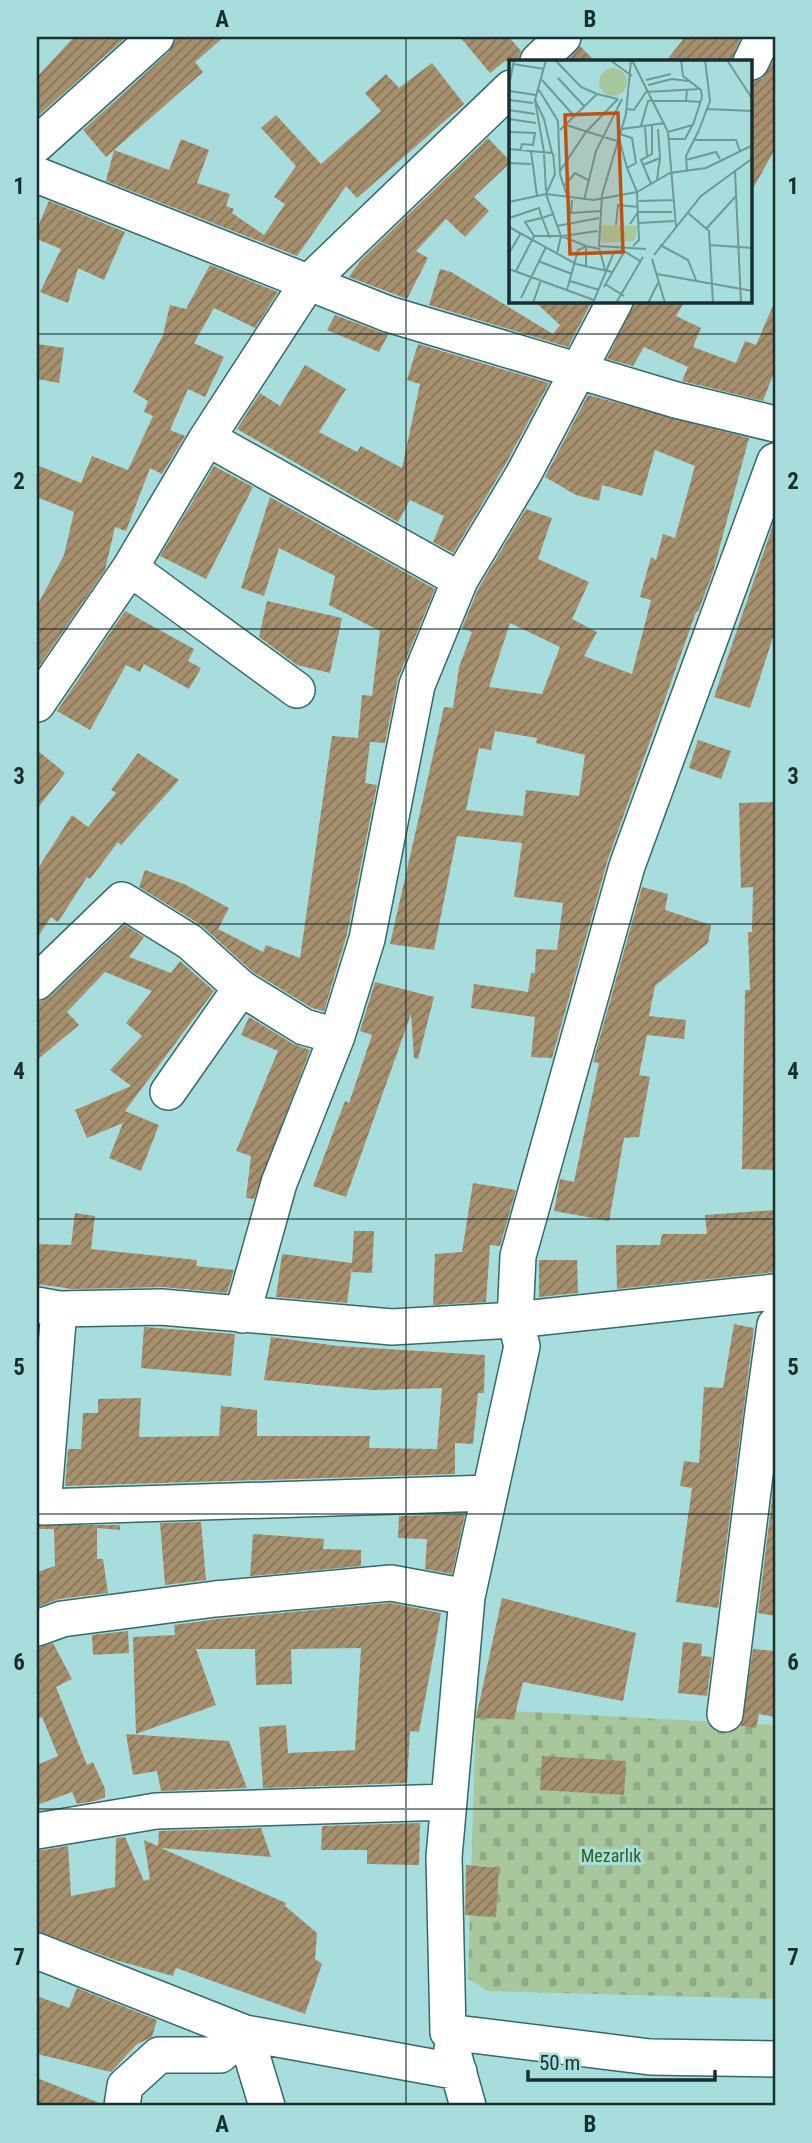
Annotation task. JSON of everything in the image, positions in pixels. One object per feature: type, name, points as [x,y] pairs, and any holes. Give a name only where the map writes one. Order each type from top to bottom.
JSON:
[{"type":"street","points":[[539,60],[563,37]]},
{"type":"street","points":[[752,60],[763,37]]},
{"type":"street","points":[[37,144],[153,38]]},
{"type":"street","points":[[37,704],[130,568],[207,438],[307,284],[509,90]]},
{"type":"street","points":[[37,175],[388,314],[676,400],[775,424]]},
{"type":"street","points":[[242,1315],[279,1183],[337,1036],[367,939],[418,685],[460,580],[523,475],[576,369],[614,303]]},
{"type":"street","points":[[207,438],[460,580]]},
{"type":"street","points":[[468,2106],[447,2032],[444,1857],[467,1597],[522,1346],[516,1320],[518,1256],[627,866],[775,461]]},
{"type":"street","points":[[130,568],[298,690]]},
{"type":"street","points":[[37,982],[122,900],[190,942],[241,988],[304,1027],[337,1036]]},
{"type":"street","points":[[168,1091],[241,988]]},
{"type":"street","points":[[490,1493],[43,1507],[48,1307],[161,1307],[392,1328],[516,1320],[775,1292]]},
{"type":"street","points":[[725,1714],[769,1412],[775,1325]]},
{"type":"street","points":[[37,1628],[62,1619],[139,1609],[391,1583],[467,1597]]},
{"type":"street","points":[[37,1831],[156,1811],[449,1802]]},
{"type":"street","points":[[37,1951],[245,2032],[458,2072]]},
{"type":"street","points":[[122,2106],[125,2085],[159,2055],[220,2055],[245,2032]]},
{"type":"street","points":[[245,2032],[267,2106]]},
{"type":"street","points":[[447,2032],[650,2057],[775,2059]]},
{"type":"green space","name":"Mezarlık","points":[[476,1709],[775,1725],[775,1999],[487,1991],[468,1978]]},
{"type":"building","points":[[74,37],[126,37],[37,117],[37,77]]},
{"type":"building","points":[[176,37],[224,37],[195,62],[203,72],[106,157],[83,130],[169,52]]},
{"type":"building","points":[[460,37],[509,37],[521,51],[518,60],[505,61],[490,73]]},
{"type":"building","points":[[685,37],[741,37],[731,60],[667,60]]},
{"type":"building","points":[[580,46],[594,60],[568,60]]},
{"type":"building","points":[[775,58],[775,149],[752,190],[752,82],[763,78]]},
{"type":"building","points":[[432,63],[464,104],[357,198],[346,186],[297,256],[106,181],[114,150],[169,170],[181,139],[209,150],[197,183],[230,194],[226,206],[234,209],[232,213],[264,235],[285,204],[274,197],[296,166],[261,128],[276,115],[321,164],[381,111],[365,93],[386,74],[399,88]]},
{"type":"building","points":[[488,138],[509,160],[509,164],[474,197],[489,211],[465,237],[446,219],[416,251],[428,258],[407,299],[349,277],[360,261]]},
{"type":"building","points":[[49,201],[125,232],[104,280],[78,268],[68,303],[40,292],[61,249],[37,239],[37,229]]},
{"type":"building","points":[[210,265],[278,292],[255,328],[214,308],[194,343],[224,357],[205,397],[188,389],[170,430],[185,436],[162,474],[150,468],[126,531],[115,527],[105,570],[37,669],[37,606],[64,555],[74,512],[37,497],[37,465],[81,483],[92,456],[128,470],[153,416],[144,412],[148,401],[133,392],[163,335],[170,305],[186,309]]},
{"type":"building","points":[[440,269],[451,272],[553,334],[560,325],[536,303],[591,303],[568,347],[429,305]]},
{"type":"building","points":[[775,301],[775,370],[763,401],[682,381],[688,367],[644,347],[633,366],[607,359],[634,303],[684,303],[676,316],[701,328],[693,347],[736,363],[745,341],[756,345]]},
{"type":"building","points":[[335,315],[388,335],[379,352],[327,330]]},
{"type":"building","points":[[37,344],[64,348],[59,383],[37,379]]},
{"type":"building","points":[[418,344],[549,383],[453,553],[433,542],[444,516],[410,500],[398,522],[237,429],[260,393],[280,406],[305,365],[346,389],[319,432],[357,452],[361,446],[402,468],[420,384],[407,380]]},
{"type":"building","points":[[588,395],[749,438],[713,572],[696,612],[608,859],[552,1058],[531,1057],[535,1017],[471,1008],[474,984],[528,992],[531,973],[535,973],[536,949],[557,950],[563,903],[514,897],[522,843],[457,836],[434,950],[390,944],[444,707],[453,708],[459,667],[472,632],[462,628],[478,589],[526,509],[552,518],[538,559],[589,582],[572,619],[597,632],[584,656],[632,674],[651,600],[640,597],[651,557],[656,560],[663,534],[675,538],[695,466],[655,450],[642,496],[602,485],[599,501],[576,495],[545,477]],"holes":[[[510,623],[560,647],[542,694],[489,687]],[[495,731],[537,738],[536,743],[585,755],[579,796],[526,790],[523,816],[466,810],[479,748],[491,750]]]},
{"type":"building","points":[[214,466],[253,487],[206,579],[160,556]]},
{"type":"building","points":[[270,497],[435,589],[398,678],[385,743],[370,742],[365,783],[377,785],[347,934],[324,1011],[312,1008],[253,972],[201,925],[139,887],[145,870],[184,884],[229,908],[218,929],[263,952],[266,945],[300,958],[332,736],[358,738],[362,695],[372,696],[380,631],[329,605],[335,576],[279,548],[264,596],[241,588]]},
{"type":"building","points":[[775,519],[775,631],[750,708],[714,697]]},
{"type":"building","points":[[267,601],[342,618],[330,673],[297,665],[259,637]]},
{"type":"building","points":[[125,611],[194,649],[188,661],[201,668],[189,689],[144,664],[140,672],[126,665],[90,730],[57,711]]},
{"type":"building","points":[[698,740],[731,751],[721,779],[689,768]]},
{"type":"building","points":[[37,750],[65,773],[37,809]]},
{"type":"building","points":[[138,753],[179,780],[121,845],[118,842],[90,879],[87,877],[58,922],[51,917],[37,938],[37,870],[72,815],[88,827],[116,793],[111,790]]},
{"type":"building","points":[[775,802],[775,1170],[742,1169],[745,990],[750,990],[748,932],[752,932],[753,887],[741,888],[739,803]]},
{"type":"building","points":[[642,887],[668,894],[665,910],[711,925],[708,943],[655,986],[649,1016],[686,1020],[684,1039],[647,1035],[639,1075],[650,1077],[639,1137],[624,1138],[609,1221],[554,1211],[560,1179],[574,1182],[599,1063],[593,1062]]},
{"type":"building","points":[[125,925],[144,937],[129,957],[171,973],[180,961],[214,991],[125,1111],[159,1125],[141,1171],[109,1158],[123,1123],[87,1138],[75,1110],[131,1086],[110,1070],[142,1036],[126,1023],[152,991],[105,972],[67,1012],[79,1025],[37,1060],[37,1003],[51,996]]},
{"type":"building","points":[[375,982],[434,997],[418,1059],[414,1058],[411,1014],[346,1197],[313,1186],[345,1101],[349,1103],[372,1035],[360,1031]]},
{"type":"building","points":[[249,1017],[293,1044],[310,1050],[254,1199],[246,1198],[251,1156],[236,1151],[278,1051],[241,1035]]},
{"type":"building","points":[[473,1183],[516,1190],[500,1246],[490,1245],[486,1302],[433,1305],[435,1254],[462,1252]]},
{"type":"building","points":[[775,1210],[775,1272],[617,1289],[616,1245],[660,1245],[662,1234],[707,1234],[705,1215]]},
{"type":"building","points":[[75,1213],[95,1216],[91,1249],[197,1260],[196,1266],[234,1270],[227,1293],[163,1287],[72,1289],[37,1284],[37,1244],[71,1245]]},
{"type":"building","points":[[354,1231],[374,1231],[372,1273],[352,1272],[352,1267],[347,1303],[276,1297],[282,1254],[352,1263]]},
{"type":"building","points":[[539,1260],[577,1260],[578,1293],[539,1297]]},
{"type":"building","points":[[734,1324],[754,1328],[718,1608],[676,1602],[692,1488],[680,1486],[684,1461],[699,1463],[704,1387],[723,1388]]},
{"type":"building","points":[[144,1327],[235,1334],[231,1376],[141,1368]]},
{"type":"building","points":[[271,1337],[338,1346],[485,1355],[484,1393],[478,1393],[473,1444],[455,1443],[455,1474],[65,1486],[68,1449],[81,1449],[83,1413],[98,1413],[98,1399],[141,1398],[139,1437],[219,1436],[221,1406],[257,1410],[257,1436],[370,1436],[369,1448],[437,1449],[442,1388],[373,1390],[264,1380]]},
{"type":"building","points":[[775,1475],[775,1616],[758,1613]]},
{"type":"building","points":[[465,1514],[452,1574],[425,1569],[427,1539],[398,1538],[399,1516]]},
{"type":"building","points":[[201,1522],[206,1580],[165,1585],[160,1523]]},
{"type":"building","points":[[37,1525],[120,1525],[120,1530],[97,1528],[97,1559],[103,1559],[108,1593],[59,1599],[37,1607],[37,1572],[55,1566],[54,1529],[37,1529]]},
{"type":"building","points":[[253,1534],[324,1539],[323,1549],[361,1550],[361,1566],[250,1576]]},
{"type":"building","points":[[502,1598],[636,1633],[623,1701],[523,1682],[514,1719],[476,1718]]},
{"type":"building","points":[[390,1603],[441,1613],[419,1732],[410,1731],[407,1783],[263,1788],[259,1727],[286,1725],[288,1753],[355,1750],[361,1648],[291,1649],[292,1684],[256,1685],[255,1649],[196,1649],[216,1705],[136,1734],[133,1637],[175,1635],[174,1625],[217,1619]]},
{"type":"building","points":[[128,1631],[129,1653],[93,1655],[92,1635]]},
{"type":"building","points":[[683,1642],[702,1644],[701,1656],[712,1657],[707,1696],[678,1693]]},
{"type":"building","points":[[53,1643],[72,1679],[56,1687],[87,1765],[93,1762],[105,1789],[105,1797],[95,1801],[77,1804],[72,1792],[37,1805],[37,1765],[58,1756],[42,1717],[37,1719],[37,1648]]},
{"type":"building","points":[[753,1649],[775,1651],[775,1717],[759,1714],[756,1728],[741,1726]]},
{"type":"building","points":[[126,1734],[229,1741],[247,1788],[161,1791],[157,1771],[133,1775]]},
{"type":"building","points":[[542,1756],[626,1761],[624,1795],[540,1790]]},
{"type":"building","points":[[420,1823],[419,1865],[367,1864],[367,1850],[321,1850],[322,1826]]},
{"type":"building","points":[[261,1828],[271,1857],[161,1848],[286,1903],[285,1906],[317,1933],[315,1959],[322,1964],[305,2014],[176,1968],[173,1976],[115,1960],[37,1931],[37,1851],[68,1846],[71,1896],[115,1887],[116,1838],[125,1837],[144,1881],[150,1879],[144,1840],[158,1846],[159,1831]]},
{"type":"building","points":[[466,1865],[499,1868],[496,1917],[465,1915]]},
{"type":"building","points":[[77,1988],[157,2020],[152,2037],[137,2044],[111,2072],[37,2054],[37,1996],[69,2008]]},
{"type":"building","points":[[37,2078],[102,2104],[102,2106],[37,2106]]}]
